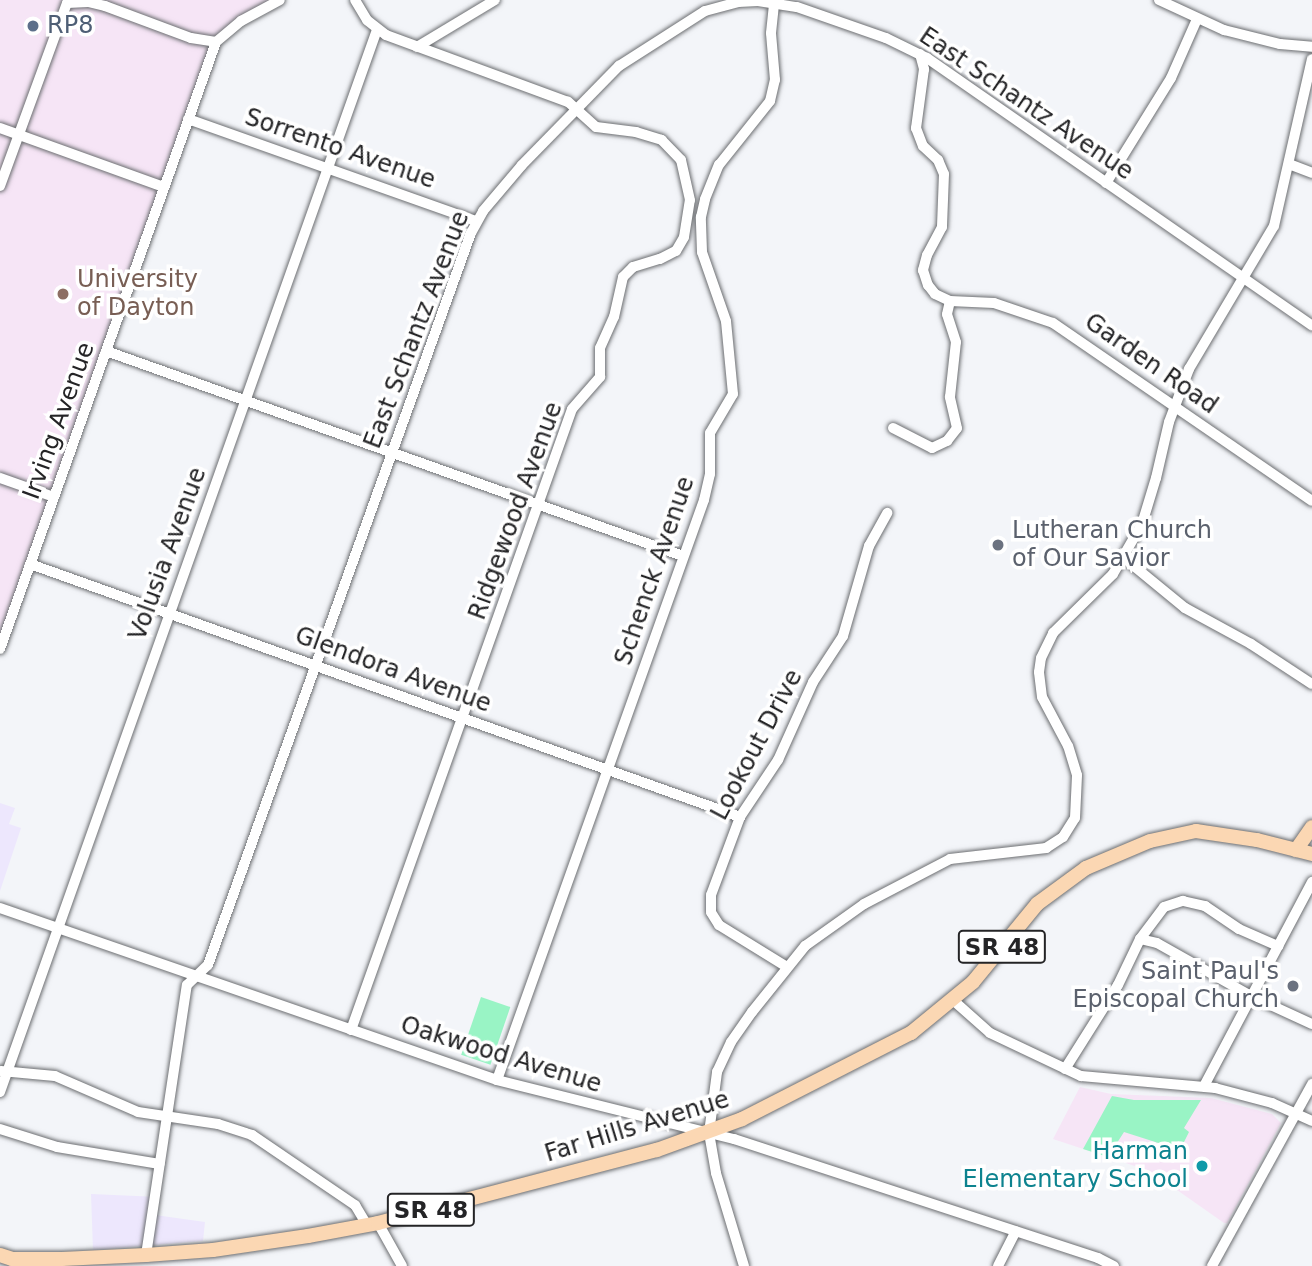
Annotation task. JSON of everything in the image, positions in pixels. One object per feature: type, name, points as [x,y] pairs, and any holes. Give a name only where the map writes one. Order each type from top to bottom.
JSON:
[{"type":"main road","points":[[1296,850],[1312,827]]},
{"type":"main road","name":"Far Hills Avenue","points":[[4,1260],[147,1260],[373,1224],[657,1150],[709,1133],[774,1105],[886,1048],[922,1026],[954,1001],[1037,904],[1086,868],[1150,841],[1196,831],[1231,835],[1312,854]]},
{"type":"street","points":[[0,186],[63,8],[71,1],[88,2],[191,37],[216,42],[241,21],[280,0]]},
{"type":"street","points":[[355,0],[377,30],[568,102],[596,127],[653,135],[675,150],[686,171],[689,192],[689,210],[682,243]]},
{"type":"street","points":[[417,47],[495,0]]},
{"type":"street","points":[[700,0],[705,11]]},
{"type":"street","points":[[1159,0],[1197,19],[1250,38],[1312,47]]},
{"type":"street","name":"East Schantz Avenue","points":[[147,1260],[187,985],[208,965],[476,221],[522,165],[619,66],[705,11],[738,2],[774,2],[797,7],[886,38],[920,54],[1312,326]]},
{"type":"street","name":"Schenck Avenue","points":[[497,1080],[708,486],[710,433],[730,401],[734,385],[728,363],[726,321],[706,270],[700,235],[705,199],[719,165],[763,113],[774,91],[771,33],[774,2]]},
{"type":"street","points":[[1106,183],[1171,78],[1197,19]]},
{"type":"street","name":"Volusia Avenue","points":[[0,1092],[4,1071],[377,30]]},
{"type":"street","name":"Irving Avenue","points":[[0,649],[216,42]]},
{"type":"street","points":[[893,428],[932,449],[947,441],[957,428],[950,397],[956,351],[947,314],[950,301],[935,294],[928,285],[923,270],[927,255],[942,227],[944,174],[938,160],[923,146],[916,128],[924,69],[920,54]]},
{"type":"street","points":[[744,1266],[716,1173],[709,1133],[712,1095],[720,1064],[735,1035],[787,967],[805,946],[830,926],[954,857],[1035,852],[1063,837],[1078,807],[1077,775],[1068,746],[1042,697],[1039,672],[1041,659],[1056,629],[1096,593],[1124,558],[1150,501],[1175,404],[1203,340],[1274,226],[1312,59]]},
{"type":"street","name":"Sorrento Avenue","points":[[188,119],[476,221]]},
{"type":"street","points":[[0,128],[164,187]]},
{"type":"street","points":[[1289,164],[1312,173]]},
{"type":"street","name":"Ridgewood Avenue","points":[[351,1030],[572,410],[600,377],[600,348],[614,317],[623,277],[633,267],[670,256],[682,243],[700,235]]},
{"type":"street","name":"Garden Road","points":[[950,301],[958,299],[994,303],[1043,319],[1074,335],[1312,501]]},
{"type":"street","points":[[106,351],[683,556]]},
{"type":"street","points":[[0,478],[54,497]]},
{"type":"street","name":"Lookout Drive","points":[[787,967],[725,931],[711,912],[711,895],[740,817],[778,760],[813,682],[843,636],[852,616],[869,546],[887,513]]},
{"type":"street","points":[[1124,558],[1185,608],[1312,684]]},
{"type":"street","name":"Glendora Avenue","points":[[30,564],[740,817]]},
{"type":"street","points":[[1204,1086],[1312,882]]},
{"type":"street","points":[[1065,1069],[1118,985],[1140,939],[1164,907],[1183,901],[1205,906],[1239,929],[1278,946]]},
{"type":"street","name":"Oakwood Avenue","points":[[0,908],[497,1080],[709,1133],[1016,1231],[1114,1266]]},
{"type":"street","points":[[1140,939],[1157,943],[1251,996],[1312,1024]]},
{"type":"street","points":[[954,1001],[990,1033],[1065,1069],[1095,1079],[1204,1086],[1245,1094],[1312,1121]]},
{"type":"street","points":[[4,1071],[55,1076],[128,1108],[218,1124],[252,1135],[355,1205],[373,1224],[402,1266]]},
{"type":"street","points":[[1212,1266],[1312,1084]]},
{"type":"street","points":[[0,1129],[57,1147],[160,1164]]},
{"type":"street","points":[[998,1266],[1016,1231]]},
{"type":"shaded area","name":"University of Dayton","points":[[0,0],[280,0],[222,34],[0,649]]},
{"type":"shaded area","points":[[0,803],[15,808],[9,824],[21,828],[0,891]]},
{"type":"shaded area","points":[[1080,1087],[1111,1094],[1211,1098],[1272,1114],[1281,1123],[1227,1223],[1224,1223],[1150,1171],[1053,1139]]},
{"type":"shaded area","points":[[91,1194],[159,1197],[155,1215],[205,1222],[203,1241],[93,1250]]},
{"type":"green space","points":[[481,997],[510,1007],[490,1065],[461,1055]]},
{"type":"green space","points":[[1112,1096],[1134,1100],[1201,1100],[1184,1128],[1189,1132],[1183,1144],[1178,1141],[1174,1148],[1124,1132],[1108,1157],[1083,1149]]},
{"type":"place","name":"RP8","points":[[33,26]]},
{"type":"place","name":"University of Dayton","points":[[63,294]]},
{"type":"place","name":"Lutheran Church of Our Savior","points":[[998,545]]},
{"type":"place","name":"Saint Paul's Episcopal Church","points":[[1293,986]]},
{"type":"place","name":"Harman Elementary School","points":[[1202,1166]]}]
